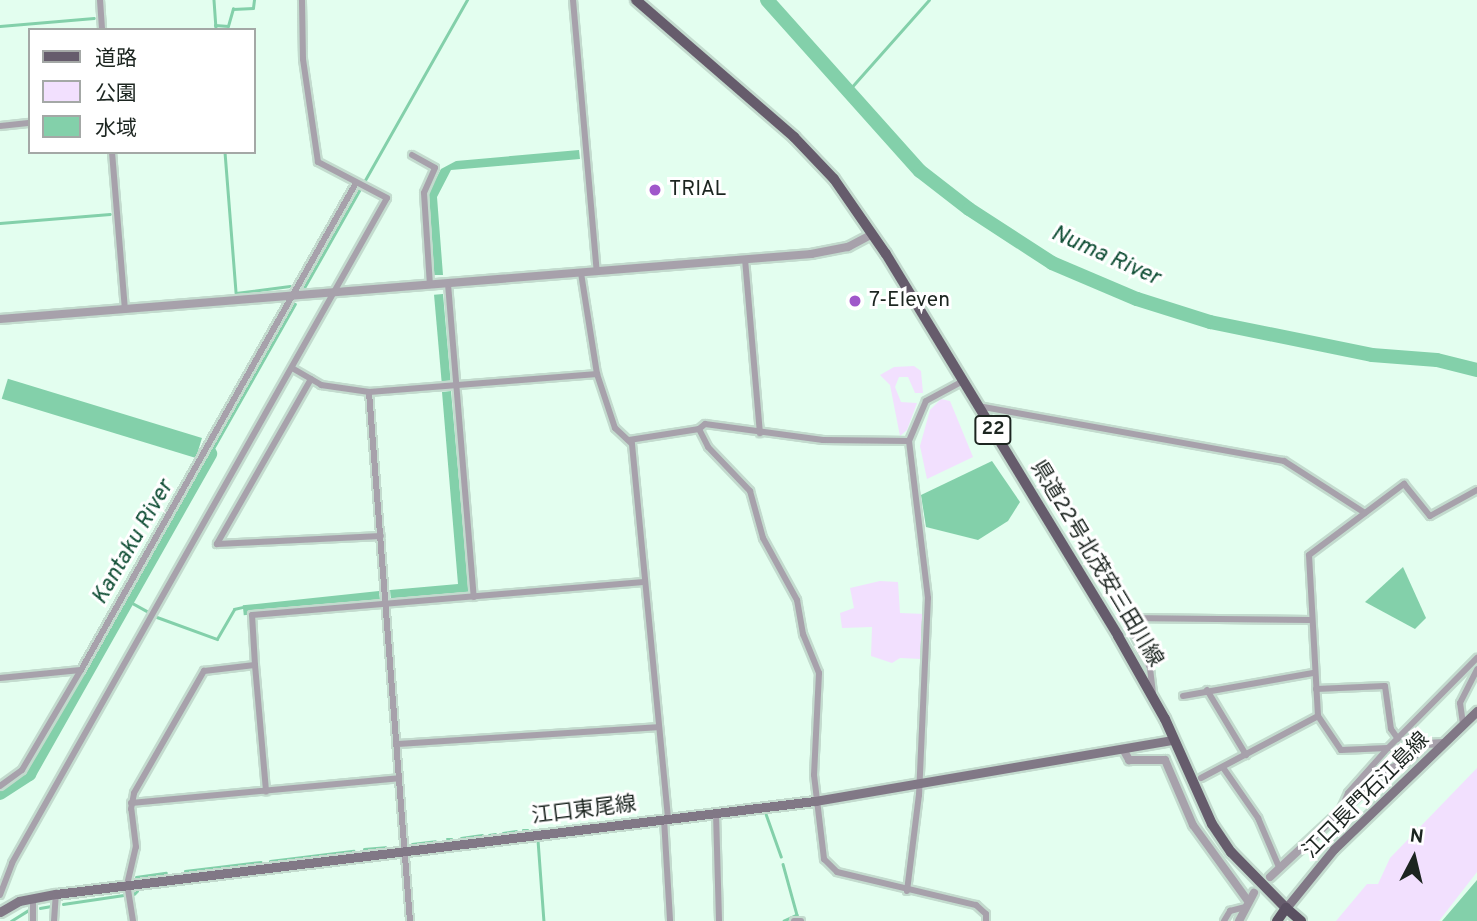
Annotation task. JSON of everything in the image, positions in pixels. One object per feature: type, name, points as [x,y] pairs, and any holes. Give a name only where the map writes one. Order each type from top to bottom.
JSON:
[{"type":"highway","points":[[1277,921],[1286,908],[1301,921]]},
{"type":"main road","name":"県道22号北茂安三田川線","points":[[636,0],[794,137],[834,179],[872,234],[963,381],[1153,698],[1212,824],[1231,852],[1286,908]]},
{"type":"main road","name":"江口長門石江島線","points":[[1286,908],[1334,849],[1477,711]]},
{"type":"main road","name":"江口東尾線","points":[[0,911],[33,898],[56,894],[815,801],[1173,740]]},
{"type":"street","points":[[100,0],[102,28]]},
{"type":"street","points":[[0,895],[12,863],[387,198],[318,162],[303,59],[302,0]]},
{"type":"street","points":[[573,0],[597,272]]},
{"type":"street","points":[[0,126],[28,123]]},
{"type":"street","points":[[112,154],[125,309]]},
{"type":"street","points":[[412,155],[435,168],[424,193],[430,285]]},
{"type":"street","points":[[0,786],[22,771],[293,295],[360,185]]},
{"type":"street","points":[[0,319],[745,259],[848,247],[872,234]]},
{"type":"street","points":[[745,259],[761,433]]},
{"type":"street","points":[[580,273],[597,374],[615,428],[629,440],[666,819],[670,921]]},
{"type":"street","points":[[448,284],[474,597]]},
{"type":"street","points":[[292,368],[321,386],[369,392],[597,374]]},
{"type":"street","points":[[311,379],[217,544],[380,537]]},
{"type":"street","points":[[907,891],[918,785],[928,598],[909,441],[926,401],[963,381]]},
{"type":"street","points":[[369,392],[410,921]]},
{"type":"street","points":[[978,406],[1284,461],[1365,513]]},
{"type":"street","points":[[629,440],[699,429],[705,424],[761,433],[863,443],[909,441]]},
{"type":"street","points":[[699,429],[708,447],[750,491],[763,538],[797,600],[820,687],[815,801],[828,866],[836,872],[907,891],[976,905],[986,914],[986,921]]},
{"type":"street","points":[[1388,748],[1341,751],[1318,716],[1310,620],[1309,555],[1404,484],[1430,516],[1477,490]]},
{"type":"street","points":[[266,792],[252,615],[644,582]]},
{"type":"street","points":[[1153,698],[1150,668],[1126,618],[1310,620]]},
{"type":"street","points":[[1340,810],[1348,793],[1388,748],[1477,658]]},
{"type":"street","points":[[133,921],[127,885],[136,847],[131,803],[204,671],[255,665]]},
{"type":"street","points":[[1462,724],[1460,703],[1477,669]]},
{"type":"street","points":[[0,678],[81,670]]},
{"type":"street","points":[[1183,696],[1313,673]]},
{"type":"street","points":[[1316,689],[1385,686],[1391,729],[1398,739]]},
{"type":"street","points":[[1206,690],[1247,755]]},
{"type":"street","points":[[1201,778],[1224,769],[1318,716]]},
{"type":"street","points":[[397,744],[657,727]]},
{"type":"street","points":[[1270,877],[1382,773],[1410,759],[1426,744],[1444,743]]},
{"type":"street","points":[[1123,749],[1129,760],[1163,758],[1180,786],[1211,855],[1246,904]]},
{"type":"street","points":[[1224,769],[1258,818],[1279,867]]},
{"type":"street","points":[[131,803],[399,778]]},
{"type":"street","points":[[716,813],[719,921]]},
{"type":"street","points":[[1239,921],[1254,893]]},
{"type":"street","points":[[54,921],[56,894]]},
{"type":"street","points":[[33,898],[33,921]]},
{"type":"street","points":[[1224,921],[1230,911],[1246,904]]},
{"type":"street","points":[[794,921],[801,921]]},
{"type":"green space","points":[[914,366],[921,371],[923,393],[915,393],[908,377],[899,377],[895,387],[901,402],[917,403],[907,430],[900,436],[890,385],[880,375],[894,367]]},
{"type":"green space","points":[[941,399],[950,401],[973,457],[927,479],[920,446],[930,410]]},
{"type":"green space","points":[[880,581],[898,582],[900,613],[925,614],[921,659],[900,658],[892,663],[871,656],[872,627],[842,628],[840,613],[854,608],[850,588]]},
{"type":"green space","points":[[1477,768],[1477,872],[1439,921],[1336,921],[1367,884],[1378,884],[1390,858]]},
{"type":"water","points":[[579,150],[580,159],[451,170],[437,197],[443,275],[433,275],[427,195],[441,169],[456,161]]},
{"type":"water","points":[[443,294],[451,381],[442,381],[434,295]]},
{"type":"water","points":[[8,379],[202,438],[196,458],[2,399]]},
{"type":"water","points":[[451,391],[469,593],[391,600],[390,590],[458,584],[442,392]]},
{"type":"water","points":[[992,461],[1020,502],[1008,521],[978,540],[926,527],[921,495]]},
{"type":"water","points":[[1403,567],[1426,618],[1415,629],[1365,602]]},
{"type":"water","points":[[379,591],[380,601],[244,615],[243,605]]},
{"type":"water","points":[[1477,880],[1477,921],[1442,921]]},
{"type":"waterway","points":[[214,0],[216,28]]},
{"type":"waterway","points":[[215,25],[228,26],[233,9],[253,8],[254,0]]},
{"type":"waterway","name":"Kantaku River","points":[[304,288],[467,0]]},
{"type":"waterway","name":"Numa River","points":[[767,0],[920,171],[969,209],[1052,263],[1137,299],[1210,322],[1372,355],[1437,360],[1477,370]]},
{"type":"waterway","points":[[849,90],[929,0]]},
{"type":"waterway","points":[[0,26],[94,18]]},
{"type":"waterway","points":[[225,154],[236,293],[290,286]]},
{"type":"waterway","points":[[0,223],[110,214]]},
{"type":"waterway","name":"Kantaku River","points":[[210,454],[295,304]]},
{"type":"waterway","name":"Kantaku River","points":[[0,793],[29,774],[210,454]]},
{"type":"waterway","points":[[127,600],[149,612]]},
{"type":"waterway","points":[[157,617],[217,639],[234,609],[243,607]]},
{"type":"waterway","points":[[766,814],[781,856]]},
{"type":"waterway","points":[[523,830],[528,830]]},
{"type":"waterway","points":[[503,833],[516,831]]},
{"type":"waterway","points":[[489,835],[495,834]]},
{"type":"waterway","points":[[461,838],[482,835]]},
{"type":"waterway","points":[[447,839],[452,839]]},
{"type":"waterway","points":[[538,840],[544,921]]},
{"type":"waterway","points":[[412,844],[435,841]]},
{"type":"waterway","points":[[364,849],[385,847]]},
{"type":"waterway","points":[[270,861],[353,851]]},
{"type":"waterway","points":[[185,871],[260,862]]},
{"type":"waterway","points":[[783,864],[797,915],[784,921]]},
{"type":"waterway","points":[[136,877],[166,873]]},
{"type":"waterway","points":[[134,894],[137,891]]},
{"type":"waterway","points":[[63,904],[123,895]]},
{"type":"waterway","points":[[40,908],[51,906]]},
{"type":"waterway","points":[[11,921],[27,911]]},
{"type":"place","name":"TRIAL","points":[[655,190]]},
{"type":"place","name":"7-Eleven","points":[[855,301]]}]
